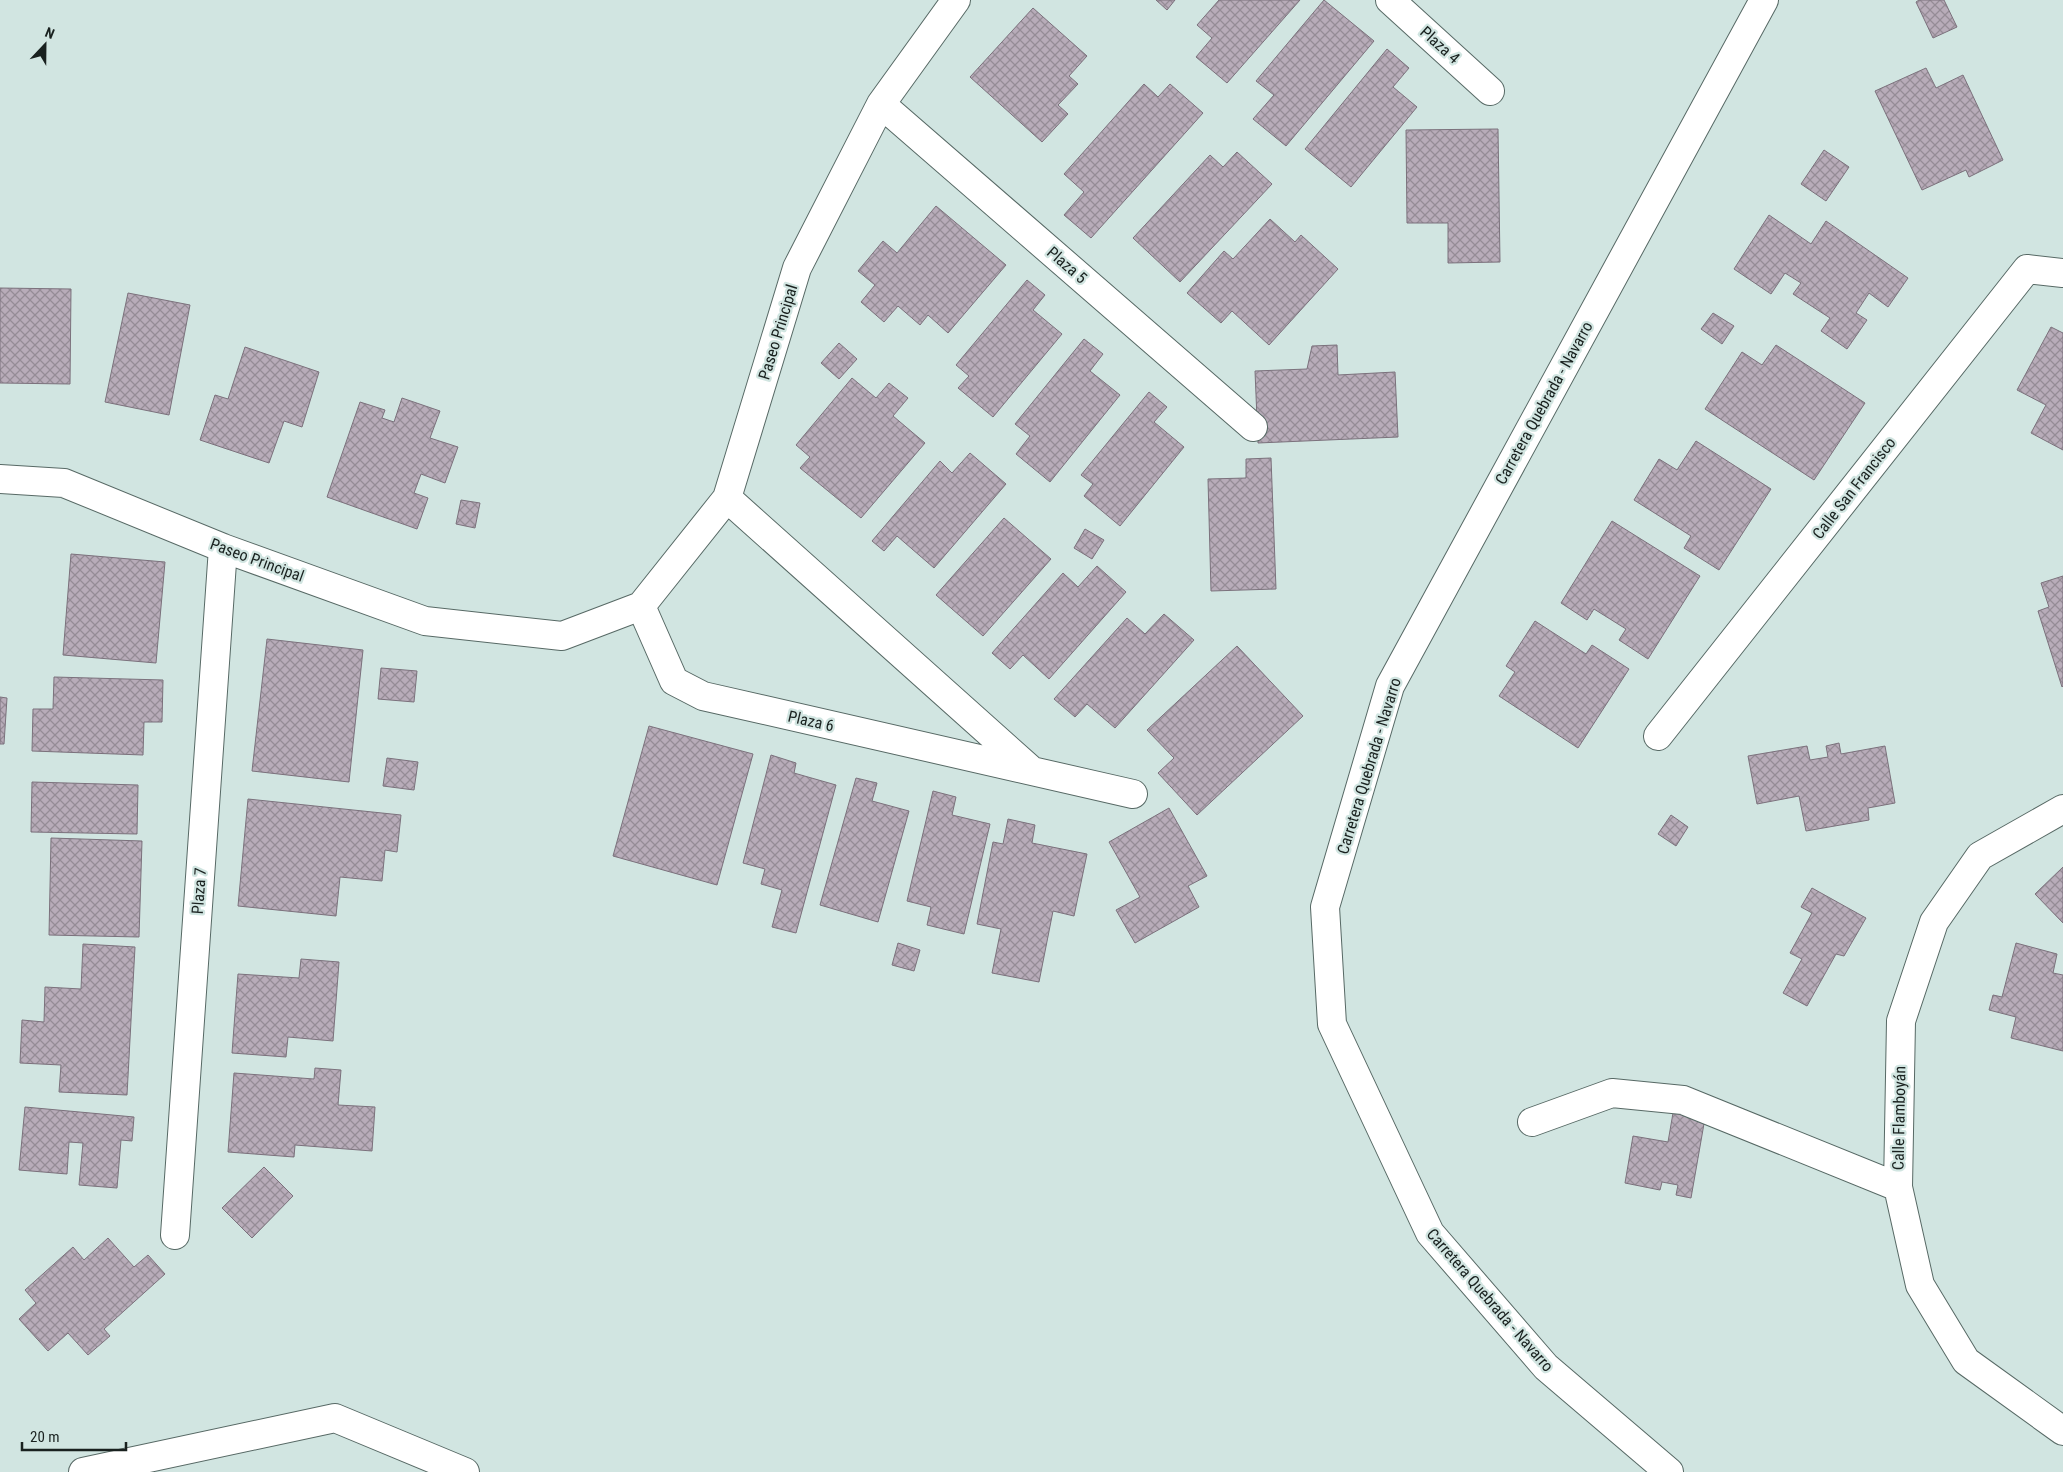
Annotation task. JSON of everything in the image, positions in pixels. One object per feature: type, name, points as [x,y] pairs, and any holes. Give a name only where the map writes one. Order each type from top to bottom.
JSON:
[{"type":"street","name":"Paseo Principal","points":[[0,479],[64,483],[224,548],[425,621],[562,636],[641,606],[727,498],[797,268],[881,104],[956,0]]},
{"type":"street","name":"Plaza 4","points":[[1390,0],[1490,91]]},
{"type":"street","name":"Carretera Quebrada - Navarro","points":[[1669,1472],[1546,1367],[1430,1233],[1332,1024],[1326,907],[1390,686],[1764,0]]},
{"type":"street","name":"Plaza 5","points":[[881,104],[1254,427]]},
{"type":"street","name":"Calle San Francisco","points":[[1658,736],[2026,269],[2063,273]]},
{"type":"street","name":"Plaza 6","points":[[727,498],[1032,771]]},
{"type":"street","name":"Plaza 7","points":[[175,1235],[224,548]]},
{"type":"street","name":"Plaza 6","points":[[641,606],[674,681],[703,696],[1134,794]]},
{"type":"street","name":"Calle Flamboyán","points":[[2063,810],[1980,856],[1934,922],[1901,1021],[1898,1187],[1920,1285],[1966,1360],[2063,1431]]},
{"type":"street","points":[[1532,1122],[1612,1093],[1683,1100],[1898,1187]]},
{"type":"street","points":[[83,1472],[335,1418],[465,1472]]},
{"type":"building","points":[[1156,0],[1175,0],[1167,10]]},
{"type":"building","points":[[1219,0],[1300,0],[1227,83],[1196,57],[1212,38],[1197,25]]},
{"type":"building","points":[[1324,0],[1374,41],[1286,146],[1253,119],[1274,95],[1256,81]]},
{"type":"building","points":[[1919,0],[1944,0],[1957,27],[1933,38],[1916,2]]},
{"type":"building","points":[[1033,8],[1087,56],[1069,76],[1078,84],[1058,105],[1068,114],[1042,142],[970,77]]},
{"type":"building","points":[[1387,49],[1409,68],[1393,87],[1417,107],[1351,187],[1305,149]]},
{"type":"building","points":[[1926,68],[1936,88],[1963,75],[2003,160],[1969,177],[1966,170],[1922,190],[1875,91]]},
{"type":"building","points":[[1144,84],[1158,97],[1170,84],[1203,113],[1091,238],[1064,215],[1084,192],[1064,174]]},
{"type":"building","points":[[1498,129],[1500,262],[1448,263],[1448,223],[1407,223],[1406,130]]},
{"type":"building","points":[[1824,150],[1849,167],[1826,201],[1801,184]]},
{"type":"building","points":[[1237,152],[1272,184],[1180,282],[1133,238],[1210,155],[1223,167]]},
{"type":"building","points":[[936,206],[1006,265],[948,333],[928,315],[920,325],[898,306],[884,322],[861,302],[875,285],[858,271],[883,241],[897,253]]},
{"type":"building","points":[[1769,215],[1811,244],[1826,221],[1908,278],[1888,307],[1869,293],[1856,313],[1867,320],[1847,349],[1821,331],[1830,318],[1793,294],[1801,283],[1785,273],[1771,294],[1734,269]]},
{"type":"building","points":[[1270,219],[1295,242],[1301,235],[1338,269],[1269,345],[1232,311],[1221,323],[1187,293],[1224,251],[1233,259]]},
{"type":"building","points":[[1027,280],[1045,295],[1033,310],[1062,334],[993,417],[958,388],[969,376],[956,365]]},
{"type":"building","points":[[0,288],[71,289],[70,384],[0,383]]},
{"type":"building","points":[[128,293],[190,305],[169,415],[105,402]]},
{"type":"building","points":[[1713,313],[1734,326],[1722,344],[1701,329]]},
{"type":"building","points":[[2051,327],[2063,333],[2063,450],[2031,433],[2046,405],[2017,390]]},
{"type":"building","points":[[1084,339],[1103,354],[1090,371],[1120,395],[1050,482],[1016,454],[1030,436],[1015,424]]},
{"type":"building","points":[[839,343],[857,359],[839,379],[821,363]]},
{"type":"building","points":[[1337,345],[1338,375],[1395,372],[1398,437],[1258,443],[1255,371],[1307,369],[1312,346]]},
{"type":"building","points":[[1776,345],[1865,403],[1814,480],[1705,409],[1742,352],[1762,365]]},
{"type":"building","points":[[245,347],[319,372],[302,427],[284,421],[269,463],[200,440],[215,395],[228,399]]},
{"type":"building","points":[[852,378],[876,398],[889,383],[908,398],[893,416],[925,443],[861,518],[800,468],[810,457],[796,445]]},
{"type":"building","points":[[1149,392],[1167,407],[1154,422],[1184,447],[1120,526],[1084,496],[1093,484],[1081,475]]},
{"type":"building","points":[[402,398],[440,411],[430,438],[458,447],[445,483],[421,474],[414,493],[428,498],[417,529],[327,497],[360,402],[385,410],[382,418],[394,422]]},
{"type":"building","points":[[1696,441],[1771,489],[1719,570],[1684,548],[1691,536],[1634,500],[1659,459],[1677,470]]},
{"type":"building","points":[[970,453],[1006,484],[934,568],[897,536],[884,551],[872,541],[940,461],[952,473]]},
{"type":"building","points":[[1271,458],[1276,589],[1211,591],[1208,479],[1246,478],[1246,459]]},
{"type":"building","points":[[461,500],[480,503],[475,528],[456,524]]},
{"type":"building","points":[[1004,518],[1051,559],[983,636],[936,595]]},
{"type":"building","points":[[1612,521],[1700,576],[1648,659],[1619,640],[1626,629],[1594,609],[1587,620],[1561,603]]},
{"type":"building","points":[[1085,529],[1104,540],[1092,559],[1074,548]]},
{"type":"building","points":[[71,554],[165,562],[156,663],[63,655]]},
{"type":"building","points":[[1097,566],[1126,592],[1049,679],[1023,655],[1010,669],[992,653],[1063,573],[1078,587]]},
{"type":"building","points":[[2063,576],[2062,687],[2038,611],[2049,607],[2041,583]]},
{"type":"building","points":[[1164,614],[1194,640],[1115,728],[1087,704],[1075,717],[1054,699],[1127,618],[1145,634]]},
{"type":"building","points":[[1535,621],[1586,654],[1592,645],[1629,669],[1578,748],[1499,696],[1515,672],[1506,666]]},
{"type":"building","points":[[267,639],[363,650],[349,782],[252,771]]},
{"type":"building","points":[[1237,646],[1303,716],[1197,815],[1158,773],[1174,758],[1147,730]]},
{"type":"building","points":[[381,668],[417,671],[414,702],[378,699]]},
{"type":"building","points":[[54,677],[163,680],[162,722],[144,722],[143,755],[32,751],[33,709],[53,709]]},
{"type":"building","points":[[0,697],[7,698],[4,744],[0,744]]},
{"type":"building","points":[[649,726],[753,754],[717,885],[613,856]]},
{"type":"building","points":[[1839,743],[1841,754],[1885,746],[1895,803],[1868,808],[1869,820],[1806,831],[1799,796],[1757,804],[1748,756],[1807,746],[1810,760],[1828,757],[1826,746]]},
{"type":"building","points":[[771,755],[796,763],[794,773],[836,785],[796,933],[772,927],[782,890],[761,884],[765,869],[743,863]]},
{"type":"building","points":[[387,758],[418,762],[414,790],[383,786]]},
{"type":"building","points":[[856,778],[877,783],[872,801],[909,811],[878,922],[820,905]]},
{"type":"building","points":[[32,782],[138,785],[137,834],[31,832]]},
{"type":"building","points":[[933,791],[956,797],[952,815],[990,824],[964,934],[927,925],[931,907],[907,901]]},
{"type":"building","points":[[248,799],[401,815],[397,852],[385,850],[382,881],[340,877],[336,916],[238,906]]},
{"type":"building","points":[[1169,808],[1207,876],[1188,886],[1199,907],[1135,943],[1116,910],[1140,897],[1109,842]]},
{"type":"building","points":[[1671,815],[1688,827],[1676,846],[1658,834]]},
{"type":"building","points":[[1008,819],[1035,825],[1032,843],[1087,854],[1074,916],[1053,911],[1039,982],[992,973],[1001,929],[977,924],[993,842],[1003,844]]},
{"type":"building","points":[[51,838],[142,841],[139,937],[49,935]]},
{"type":"building","points":[[2063,867],[2063,923],[2035,894]]},
{"type":"building","points":[[1812,888],[1866,918],[1844,956],[1836,954],[1807,1006],[1783,993],[1802,959],[1790,953],[1812,913],[1801,907]]},
{"type":"building","points":[[898,943],[920,950],[914,971],[892,965]]},
{"type":"building","points":[[2016,943],[2057,954],[2053,973],[2063,975],[2063,1051],[2011,1038],[2016,1017],[1989,1010],[1993,995],[2002,997]]},
{"type":"building","points":[[83,944],[135,947],[127,1095],[59,1092],[61,1065],[20,1063],[22,1020],[44,1022],[45,987],[81,989]]},
{"type":"building","points":[[301,959],[339,962],[333,1041],[288,1037],[286,1057],[232,1053],[238,974],[299,978]]},
{"type":"building","points":[[315,1068],[341,1070],[338,1105],[375,1107],[372,1151],[295,1145],[294,1157],[228,1152],[234,1073],[314,1079]]},
{"type":"building","points":[[25,1107],[134,1117],[132,1141],[121,1140],[117,1188],[79,1185],[83,1143],[69,1142],[67,1174],[19,1170]]},
{"type":"building","points":[[1673,1113],[1705,1118],[1691,1198],[1676,1195],[1678,1185],[1662,1182],[1660,1190],[1625,1183],[1633,1136],[1668,1142]]},
{"type":"building","points":[[264,1167],[293,1196],[252,1238],[222,1208]]},
{"type":"building","points":[[108,1238],[134,1267],[148,1255],[165,1274],[104,1329],[110,1336],[88,1355],[68,1333],[48,1351],[19,1319],[36,1303],[25,1290],[73,1247],[84,1260]]}]
